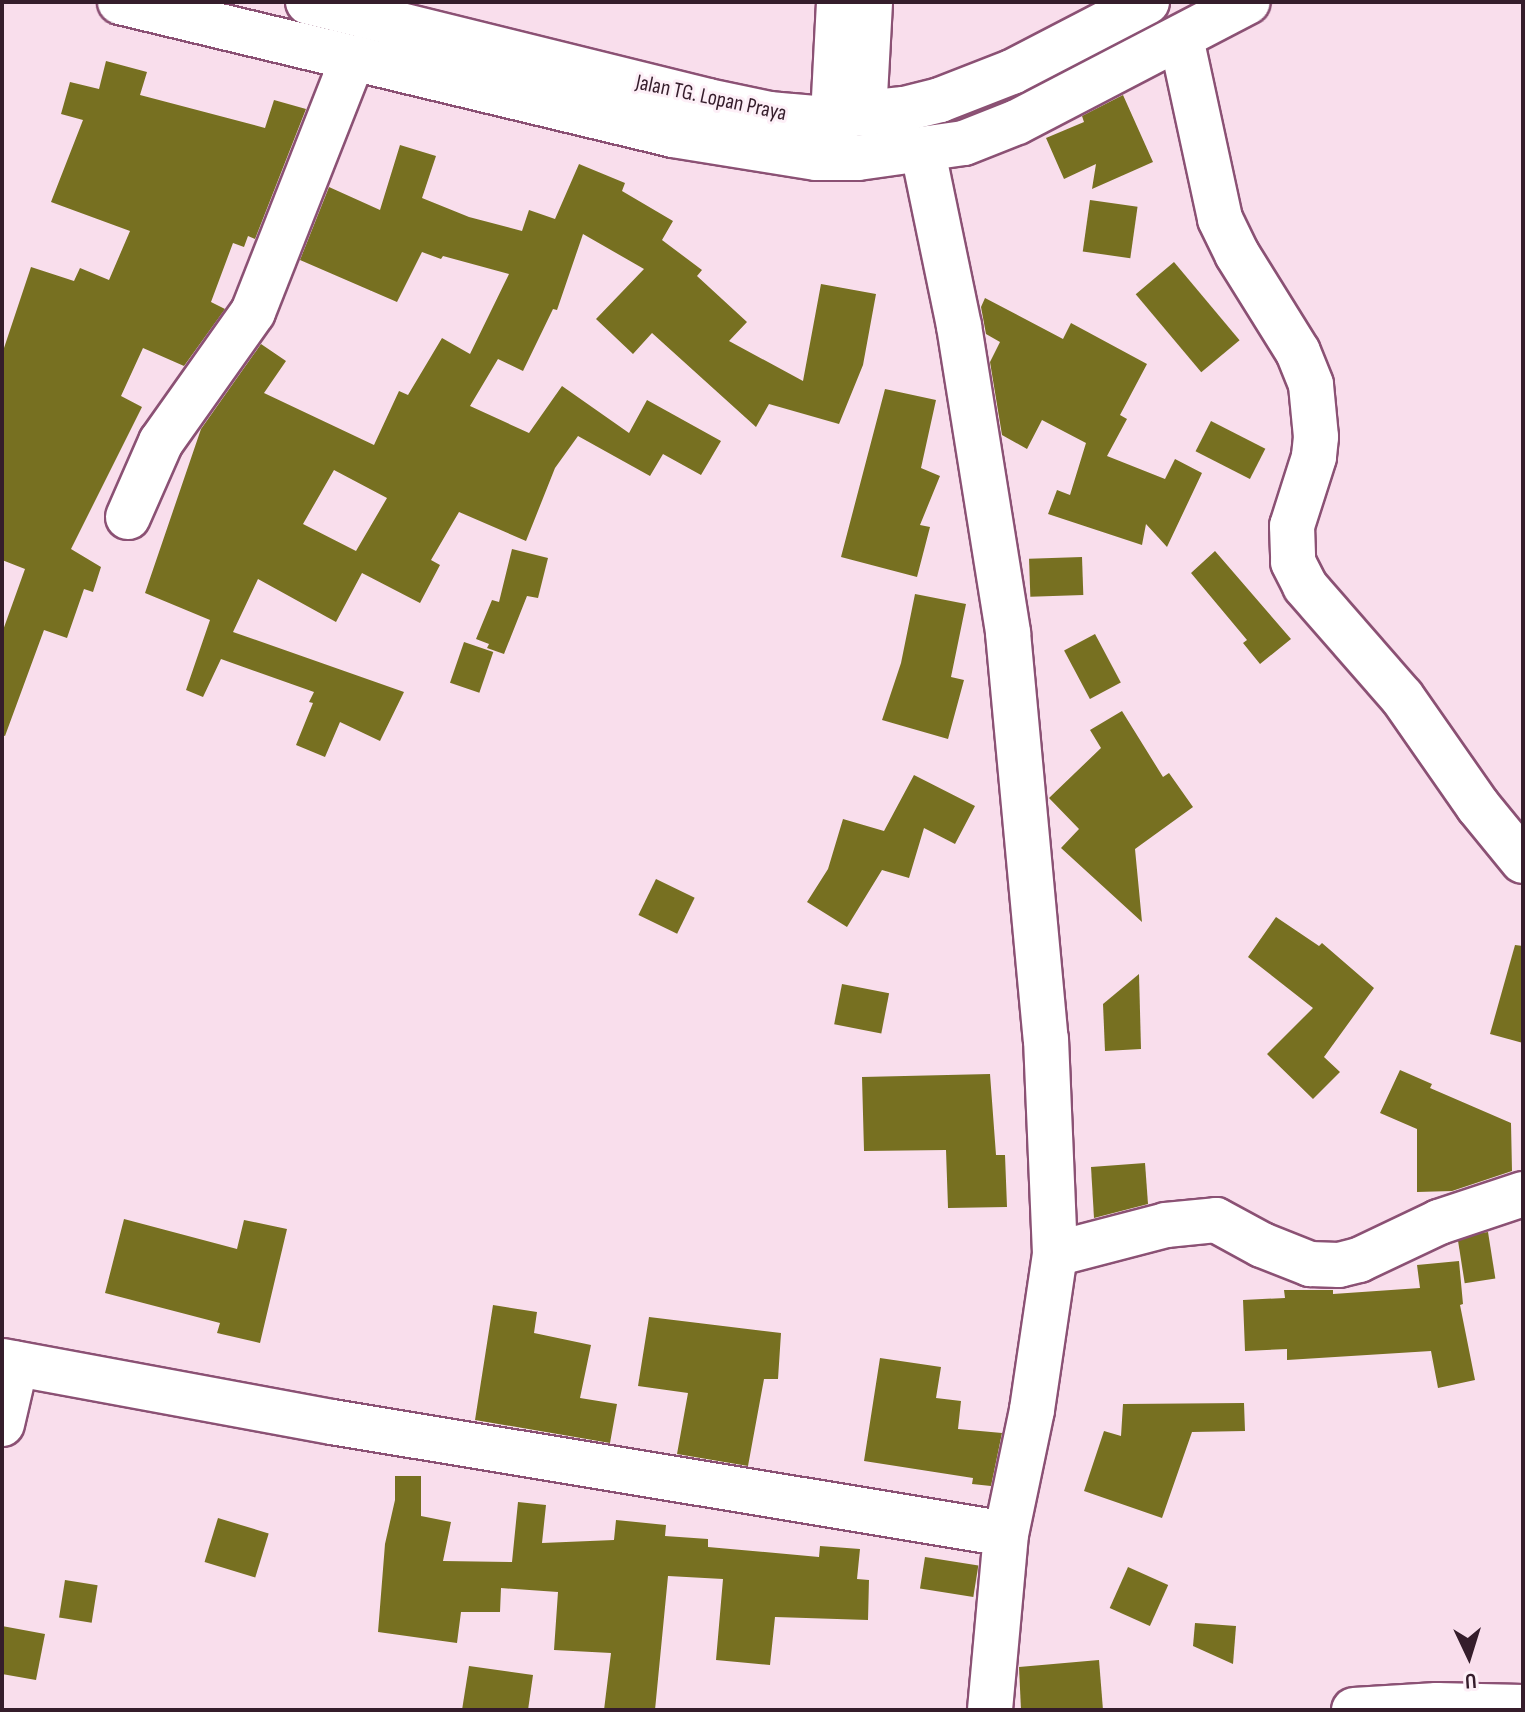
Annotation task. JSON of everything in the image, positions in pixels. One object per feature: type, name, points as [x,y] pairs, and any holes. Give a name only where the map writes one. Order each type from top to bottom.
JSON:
[{"type":"main road","name":"Jalan TG. Lopan Praya","points":[[120,2],[747,149],[816,158],[923,152],[964,143],[1017,122],[1248,2]]},
{"type":"main road","name":"Jalan TG. Lopan Praya","points":[[308,2],[769,114],[849,116],[940,100],[1012,72],[1147,2]]},
{"type":"main road","points":[[839,2],[849,116]]},
{"type":"main road","points":[[849,116],[870,2]]},
{"type":"main road","points":[[1181,38],[1220,219],[1237,254],[1298,352],[1311,385],[1316,437],[1314,457],[1292,526],[1293,562],[1305,586],[1402,697],[1478,806],[1523,861]]},
{"type":"main road","points":[[502,94],[512,52]]},
{"type":"main road","points":[[128,517],[161,442],[257,303],[353,58]]},
{"type":"main road","points":[[923,152],[959,326],[1008,633],[1046,1039],[1055,1254],[1035,1396],[1006,1534],[990,1710]]},
{"type":"main road","points":[[1055,1254],[1166,1225],[1216,1220],[1262,1245],[1310,1264],[1339,1265],[1359,1260],[1439,1222],[1523,1194]]},
{"type":"main road","points":[[2,1424],[9,1362],[332,1422],[1006,1534]]},
{"type":"main road","points":[[1354,1710],[1437,1705],[1523,1707]]},
{"type":"building","points":[[106,61],[147,72],[140,95],[265,128],[274,100],[306,109],[255,239],[248,236],[244,247],[233,243],[211,302],[225,309],[184,366],[143,348],[121,396],[142,407],[71,549],[101,567],[93,592],[84,589],[67,638],[44,630],[5,736],[2,735],[2,633],[25,569],[2,560],[2,354],[31,267],[74,281],[80,268],[109,280],[130,231],[51,202],[83,120],[61,114],[70,82],[99,89]]},
{"type":"building","points":[[1123,95],[1153,162],[1092,189],[1096,164],[1064,179],[1046,138],[1084,122],[1082,116]]},
{"type":"building","points":[[400,145],[436,156],[422,198],[469,217],[522,231],[529,210],[555,219],[579,164],[625,183],[622,191],[673,221],[662,240],[702,270],[697,276],[747,322],[729,341],[803,381],[821,284],[876,294],[863,365],[839,424],[769,404],[756,427],[652,333],[633,354],[596,319],[644,269],[583,234],[557,310],[553,309],[523,371],[498,359],[470,406],[529,433],[562,386],[629,433],[647,400],[721,441],[701,475],[663,454],[650,476],[578,436],[555,468],[526,541],[459,512],[431,560],[440,565],[420,603],[362,573],[336,622],[258,579],[233,632],[404,692],[380,741],[340,722],[325,757],[296,745],[313,703],[309,702],[314,692],[221,659],[203,697],[186,690],[210,620],[145,593],[201,429],[261,344],[286,361],[264,393],[374,445],[399,391],[408,395],[442,338],[470,354],[509,274],[422,252],[397,302],[300,260],[329,187],[380,210]],"holes":[[[334,470],[387,498],[356,551],[303,524]]]},
{"type":"building","points":[[1090,200],[1138,207],[1130,258],[1083,251]]},
{"type":"building","points":[[1174,262],[1240,340],[1201,372],[1136,294]]},
{"type":"building","points":[[985,298],[1063,339],[1071,323],[1147,364],[1120,415],[1127,419],[1107,456],[1165,479],[1175,459],[1202,473],[1167,547],[1146,524],[1142,545],[1048,514],[1057,490],[1070,495],[1086,443],[1042,420],[1027,449],[1002,435],[990,362],[1000,342],[986,334],[981,307]]},
{"type":"building","points":[[885,389],[936,400],[921,468],[940,476],[920,525],[930,527],[917,577],[841,557]]},
{"type":"building","points":[[1211,421],[1265,449],[1250,479],[1196,451]]},
{"type":"building","points":[[512,549],[548,558],[538,598],[527,596],[504,654],[487,648],[489,644],[476,639],[492,600],[499,602]]},
{"type":"building","points":[[1215,551],[1291,639],[1260,664],[1243,643],[1247,640],[1191,573]]},
{"type":"building","points":[[1082,557],[1083,595],[1030,597],[1029,559]]},
{"type":"building","points":[[915,594],[966,604],[951,677],[964,680],[948,739],[882,720],[901,663]]},
{"type":"building","points":[[1095,634],[1121,683],[1090,699],[1064,650]]},
{"type":"building","points":[[464,642],[493,652],[479,693],[450,683]]},
{"type":"building","points":[[1122,711],[1163,777],[1169,773],[1193,807],[1135,849],[1142,922],[1061,848],[1079,829],[1049,798],[1101,748],[1090,730]]},
{"type":"building","points":[[914,775],[975,806],[955,844],[924,828],[909,878],[882,870],[847,927],[807,902],[828,869],[843,819],[884,831]]},
{"type":"building","points":[[656,879],[695,898],[677,934],[638,915]]},
{"type":"building","points":[[1276,917],[1319,946],[1322,943],[1374,988],[1324,1057],[1340,1072],[1313,1099],[1267,1054],[1313,1008],[1248,957]]},
{"type":"building","points":[[1515,945],[1523,946],[1523,1043],[1490,1034]]},
{"type":"building","points":[[1139,974],[1141,1049],[1105,1051],[1103,1004]]},
{"type":"building","points":[[842,984],[889,993],[881,1033],[834,1024]]},
{"type":"building","points":[[1400,1070],[1432,1084],[1430,1088],[1511,1123],[1512,1171],[1452,1191],[1417,1192],[1417,1129],[1380,1113]]},
{"type":"building","points":[[990,1074],[996,1155],[1005,1155],[1007,1207],[948,1208],[946,1150],[864,1151],[862,1077]]},
{"type":"building","points":[[1145,1163],[1148,1204],[1094,1218],[1091,1167]]},
{"type":"building","points":[[124,1219],[237,1249],[244,1220],[287,1229],[260,1343],[217,1333],[220,1323],[105,1293]]},
{"type":"building","points":[[1488,1232],[1495,1278],[1465,1283],[1457,1237]]},
{"type":"building","points":[[1459,1261],[1463,1304],[1460,1305],[1475,1380],[1438,1388],[1431,1351],[1287,1360],[1287,1349],[1245,1351],[1243,1300],[1285,1298],[1284,1290],[1333,1290],[1333,1294],[1420,1288],[1417,1265]]},
{"type":"building","points":[[493,1305],[537,1312],[534,1333],[591,1345],[580,1398],[617,1404],[610,1443],[475,1420]]},
{"type":"building","points":[[649,1317],[781,1333],[778,1379],[764,1379],[748,1466],[677,1454],[688,1393],[638,1386]]},
{"type":"building","points":[[880,1358],[941,1367],[936,1398],[961,1401],[958,1429],[1002,1433],[991,1486],[972,1484],[973,1478],[864,1461]]},
{"type":"building","points":[[1244,1403],[1245,1431],[1192,1432],[1162,1518],[1084,1491],[1104,1431],[1121,1436],[1123,1404]]},
{"type":"building","points":[[395,1476],[421,1476],[421,1516],[451,1522],[443,1561],[512,1562],[518,1502],[546,1505],[542,1543],[614,1540],[616,1520],[666,1525],[665,1536],[708,1539],[708,1547],[819,1557],[820,1546],[860,1549],[857,1579],[869,1580],[868,1620],[775,1617],[770,1665],[716,1660],[723,1579],[668,1576],[655,1710],[604,1710],[611,1653],[554,1650],[558,1592],[501,1588],[500,1612],[461,1612],[457,1643],[378,1632],[385,1544],[395,1500]]},
{"type":"building","points":[[218,1518],[269,1533],[255,1577],[205,1562]]},
{"type":"building","points":[[925,1557],[978,1565],[973,1597],[920,1589]]},
{"type":"building","points":[[1128,1567],[1168,1585],[1150,1626],[1110,1608]]},
{"type":"building","points":[[65,1580],[98,1585],[92,1623],[59,1618]]},
{"type":"building","points":[[1195,1623],[1236,1626],[1233,1664],[1193,1646]]},
{"type":"building","points":[[2,1626],[45,1634],[36,1680],[2,1674]]},
{"type":"building","points":[[1099,1660],[1103,1710],[1021,1710],[1019,1667]]},
{"type":"building","points":[[469,1666],[533,1675],[528,1710],[462,1710]]}]
